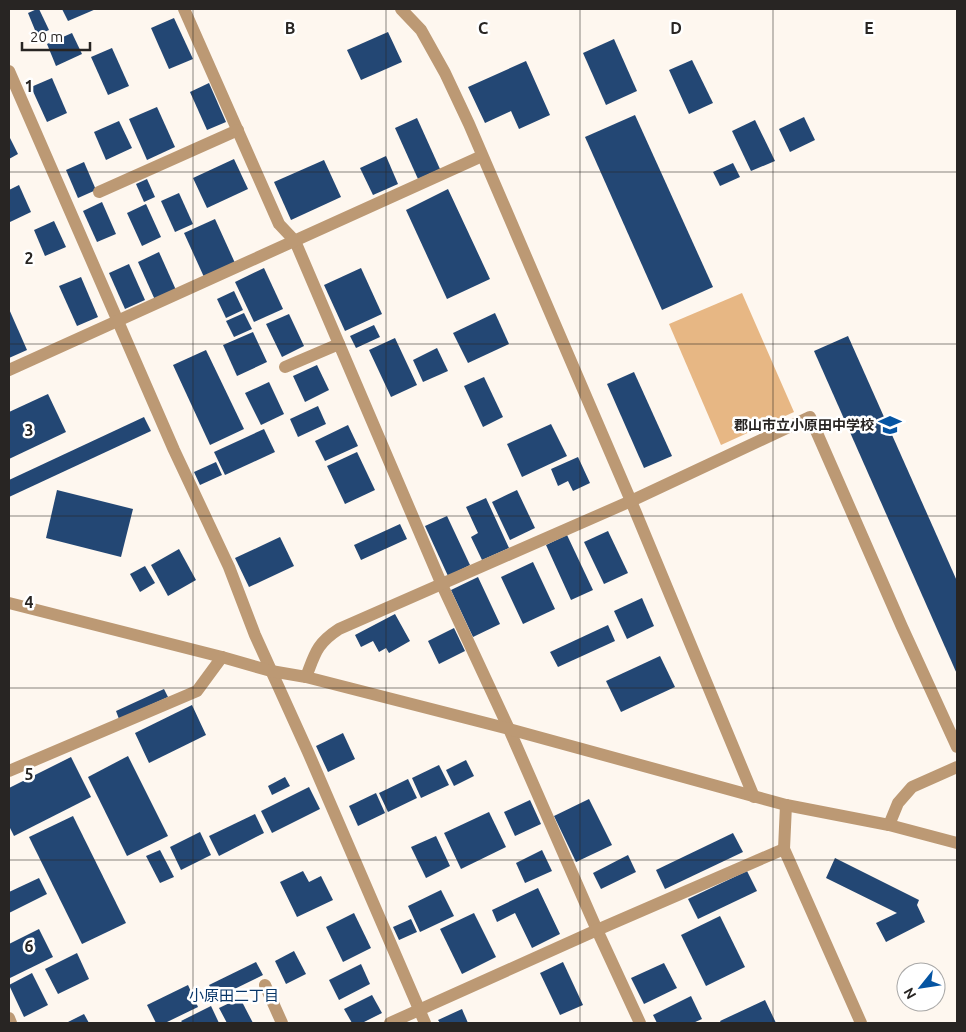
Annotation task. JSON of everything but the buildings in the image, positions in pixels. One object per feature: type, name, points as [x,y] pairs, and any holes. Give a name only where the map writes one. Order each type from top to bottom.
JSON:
[{"type":"street","points":[[184,9],[279,224],[296,241],[442,585],[509,729],[640,1023]]},
{"type":"street","points":[[401,9],[421,30],[446,73],[631,501],[754,797]]},
{"type":"street","points":[[9,71],[174,450],[229,567],[255,635],[426,1023]]},
{"type":"street","points":[[99,192],[238,130]]},
{"type":"street","points":[[9,370],[119,322],[482,156]]},
{"type":"street","points":[[285,367],[339,344]]},
{"type":"street","points":[[306,677],[318,647],[326,638],[339,629],[631,501],[810,418],[957,747]]},
{"type":"street","points":[[9,603],[272,671],[306,677],[509,729],[754,797],[889,826],[957,843]]},
{"type":"street","points":[[9,771],[197,691],[222,657]]},
{"type":"street","points":[[889,826],[898,803],[912,788],[957,767]]},
{"type":"street","points":[[786,805],[784,849],[861,1023]]},
{"type":"street","points":[[390,1023],[784,849]]},
{"type":"street","points":[[265,985],[282,1023]]},
{"type":"street","points":[[9,1018],[11,1023]]},
{"type":"shaded area","points":[[742,293],[794,412],[721,445],[669,324]]},
{"type":"place","name":"郡山市立小原田中学校","points":[[890,425]]},
{"type":"district","name":"小原田二丁目","points":[[234,996]]}]
